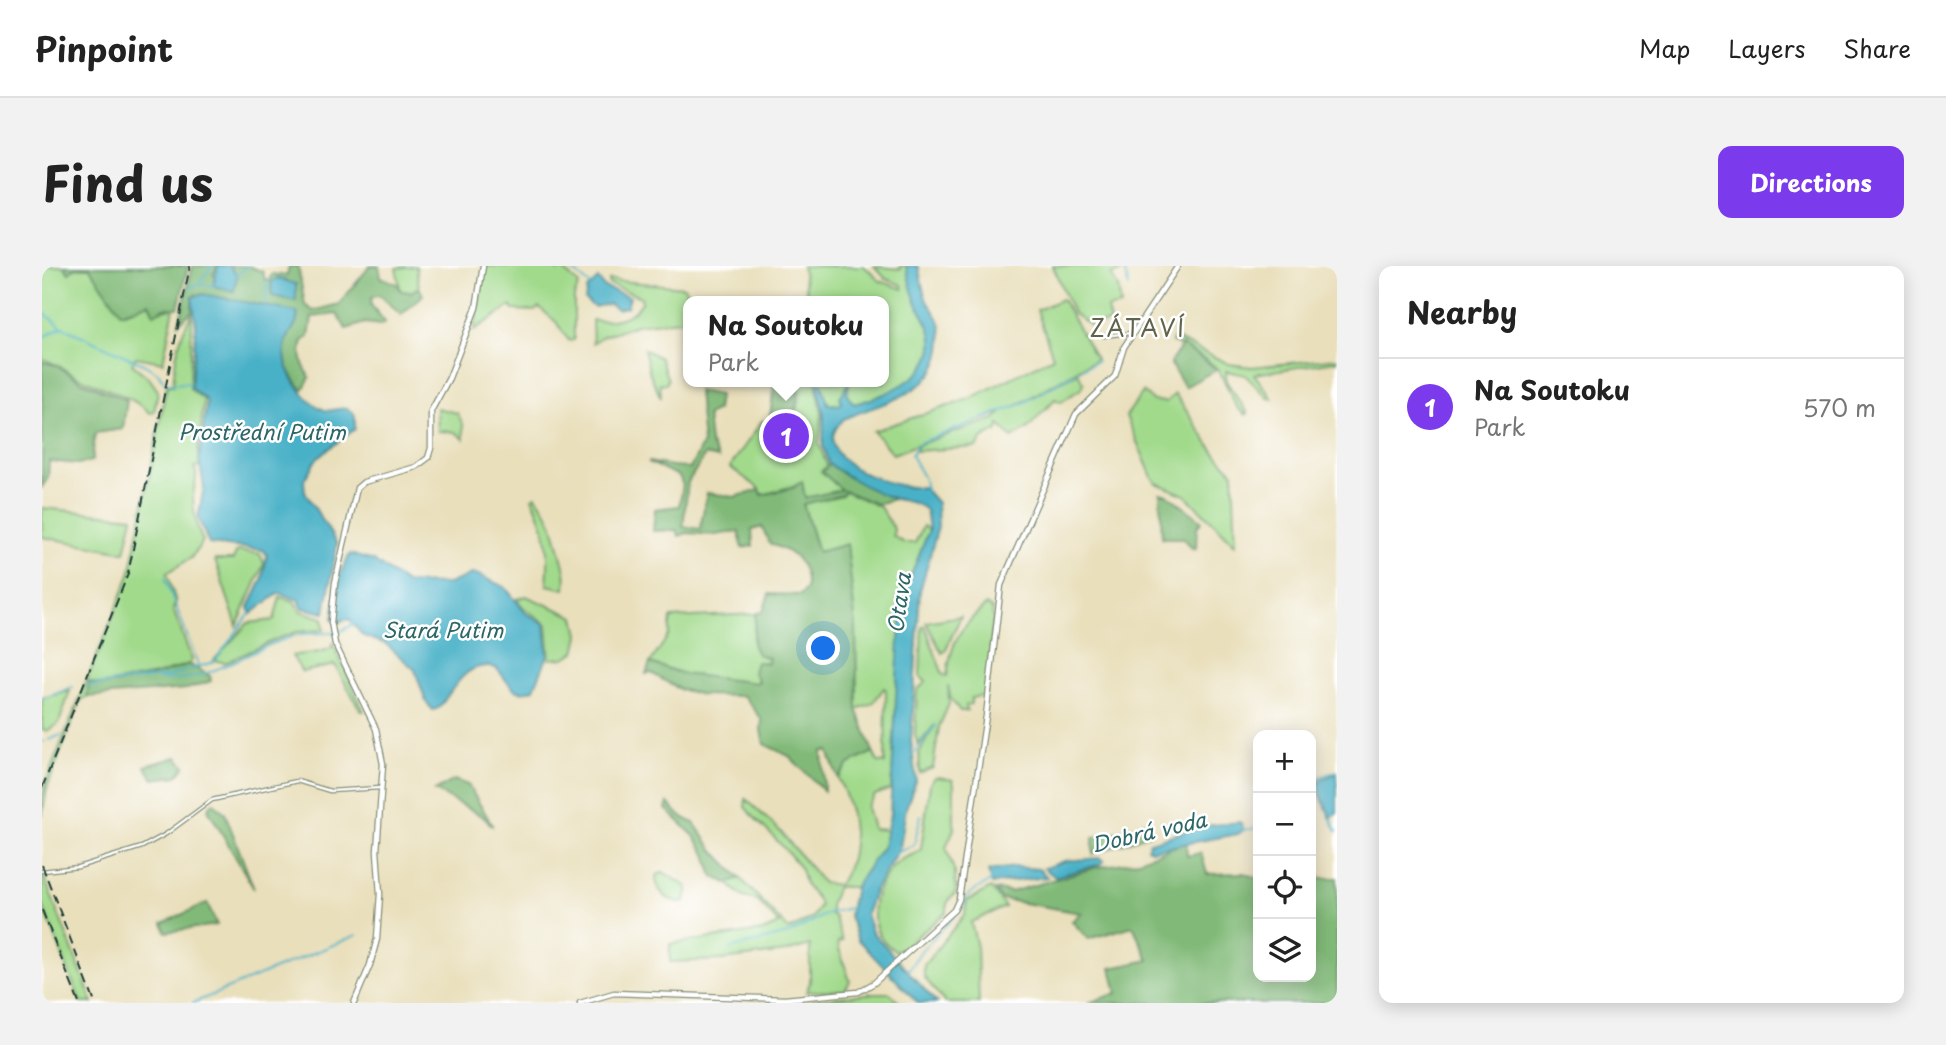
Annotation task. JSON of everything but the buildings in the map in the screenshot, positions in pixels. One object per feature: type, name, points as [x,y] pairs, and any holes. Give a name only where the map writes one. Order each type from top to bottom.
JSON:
[{"type":"street","points":[[354,1003],[370,965],[377,939],[383,758],[378,737],[333,637],[331,610],[335,583],[357,488],[369,480],[416,467],[428,458],[432,448],[431,411],[449,378],[477,308],[483,266]]},
{"type":"street","points":[[580,1003],[614,993],[810,1000],[858,992],[881,976],[954,910],[958,899],[986,716],[1000,585],[1076,414],[1115,376],[1121,353],[1178,266]]},
{"type":"street","points":[[1103,336],[1135,332]]},
{"type":"street","points":[[42,871],[78,866],[142,847],[166,834],[212,800],[297,781],[330,791],[381,788]]},
{"type":"green space","points":[[42,266],[64,266],[69,273],[75,267],[90,268],[122,313],[150,303],[158,311],[174,308],[163,362],[136,357],[132,364],[149,378],[158,391],[154,412],[150,413],[126,397],[42,359]]},
{"type":"green space","points":[[64,266],[188,266],[178,308],[164,308],[154,314],[149,303],[121,313],[90,268],[76,267],[69,273]]},
{"type":"green space","points":[[193,266],[218,266],[213,274],[232,291],[237,276],[229,266],[249,266],[263,272],[265,280],[269,280],[272,274],[287,276],[289,266],[298,266],[305,305],[313,311],[339,304],[370,266],[379,266],[381,277],[397,284],[401,291],[411,292],[419,287],[423,295],[401,315],[380,295],[372,296],[371,305],[385,322],[381,325],[365,323],[346,329],[337,314],[312,317],[309,337],[303,341],[301,351],[305,369],[310,377],[303,390],[289,370],[285,356],[286,341],[297,320],[297,312],[196,294],[192,298],[192,311],[179,323]]},
{"type":"green space","points":[[416,266],[419,287],[411,292],[401,292],[396,268]]},
{"type":"green space","points":[[486,266],[554,266],[558,271],[561,268],[579,284],[574,297],[574,340],[569,341],[556,322],[539,307],[534,311],[513,310],[511,306],[474,330]]},
{"type":"green space","points":[[802,266],[864,266],[880,281],[903,289],[902,285],[886,279],[874,266],[901,269],[900,266],[906,266],[914,298],[931,333],[932,348],[928,361],[908,382],[880,396],[854,404],[847,395],[848,387],[889,387],[889,296],[807,296]]},
{"type":"green space","points":[[1053,266],[1122,266],[1121,271],[1111,275],[1118,287],[1121,306],[1107,309],[1110,322],[1091,326],[1073,313]]},
{"type":"green space","points":[[609,280],[684,287],[689,296],[683,296],[683,320],[636,325],[603,336],[593,343],[592,320],[620,319],[632,313],[642,302],[641,297],[609,284]]},
{"type":"green space","points":[[1062,299],[1096,359],[1014,407],[1078,373],[1084,383],[1082,388],[1061,402],[1055,399],[1027,429],[1012,438],[999,424],[998,430],[983,438],[977,447],[914,451],[920,444],[995,419],[1002,412],[893,454],[873,431],[969,399],[1053,357],[1037,310]]},
{"type":"green space","points":[[192,314],[190,389],[204,400],[198,448],[200,466],[194,467],[196,477],[193,501],[196,524],[203,541],[191,558],[167,573],[176,602],[173,609],[192,660],[189,664],[156,675],[98,685],[89,683],[87,697],[81,700],[47,788],[42,817],[42,797],[49,773],[130,575],[167,385],[173,386],[178,348]]},
{"type":"green space","points":[[1174,338],[1229,364],[1252,367],[1337,358],[1337,361],[1254,374],[1273,399],[1268,398],[1245,375],[1226,371],[1226,381],[1247,412],[1246,415],[1236,405],[1217,369],[1201,356],[1172,342]]},
{"type":"green space","points":[[1182,345],[1217,369],[1185,387],[1170,363]]},
{"type":"green space","points":[[644,349],[660,358],[668,380],[666,384],[660,383],[661,398],[650,374]]},
{"type":"green space","points":[[42,362],[56,365],[83,382],[127,400],[123,429],[95,433],[92,461],[78,464],[49,461],[48,478],[42,487]]},
{"type":"green space","points":[[774,387],[797,387],[798,397],[788,431],[785,432],[770,416]]},
{"type":"green space","points":[[799,387],[817,387],[822,413],[819,444],[827,466],[821,471],[842,490],[805,498],[802,483],[762,495],[760,489],[730,467],[762,421],[795,427]]},
{"type":"green space","points":[[823,387],[848,387],[842,405],[828,404]]},
{"type":"green space","points":[[698,391],[719,395],[717,410],[707,415],[710,443],[718,458],[705,455],[688,482],[683,527],[700,529],[707,493],[734,497],[760,490],[762,495],[793,488],[802,481],[805,498],[842,490],[822,472],[829,464],[848,477],[894,499],[877,504],[845,491],[842,495],[803,504],[818,552],[847,544],[856,628],[857,709],[873,752],[849,764],[838,778],[828,751],[822,751],[824,791],[789,756],[764,744],[762,720],[744,696],[702,695],[679,689],[651,673],[646,674],[650,663],[684,674],[757,683],[759,681],[753,672],[756,662],[768,663],[769,658],[757,654],[753,646],[756,614],[763,611],[769,594],[800,595],[806,589],[802,565],[786,550],[770,544],[762,527],[752,530],[753,546],[742,548],[739,531],[716,535],[687,533],[679,536],[677,530],[653,531],[655,509],[679,506],[683,485],[679,476],[648,462],[690,469],[703,443]]},
{"type":"green space","points":[[1143,392],[1153,401],[1166,402],[1175,394],[1215,453],[1233,472],[1236,545],[1185,495],[1156,483],[1152,477],[1126,416]]},
{"type":"green space","points":[[437,408],[457,413],[463,424],[464,439],[455,432],[438,431]]},
{"type":"green space","points":[[845,491],[880,507],[894,529],[893,536],[904,543],[915,543],[923,526],[929,530],[905,591],[891,789],[875,795],[867,807],[873,829],[887,830],[883,846],[855,887],[837,887],[830,905],[831,915],[834,916],[839,929],[842,941],[838,942],[839,949],[850,981],[845,990],[806,992],[810,982],[810,945],[786,952],[722,960],[670,962],[670,944],[763,931],[779,924],[757,900],[744,897],[727,883],[740,878],[789,930],[812,918],[820,906],[817,898],[806,886],[794,859],[745,807],[746,799],[780,831],[823,883],[838,885],[846,873],[853,846],[853,832],[848,804],[838,778],[849,764],[873,752],[878,762],[885,763],[886,690],[884,688],[873,703],[857,709],[856,628],[847,545],[818,552],[803,504]]},
{"type":"green space","points":[[1160,493],[1168,495],[1202,521],[1197,527],[1196,548],[1193,549],[1183,538],[1162,538]]},
{"type":"green space","points":[[536,496],[554,528],[565,570],[565,589],[547,585],[547,540],[532,498]]},
{"type":"green space","points":[[42,508],[133,517],[125,552],[42,537]]},
{"type":"green space","points":[[237,551],[260,554],[264,564],[237,626],[215,560],[233,560]]},
{"type":"green space","points":[[526,596],[575,617],[579,635],[575,652],[564,658],[550,659],[547,624],[524,608],[517,599]]},
{"type":"green space","points":[[280,597],[294,601],[300,611],[323,618],[324,630],[297,632],[225,663],[214,660],[248,623],[274,620]]},
{"type":"green space","points":[[986,605],[992,609],[993,619],[986,695],[971,698],[971,704],[966,705],[967,711],[960,711],[951,699],[948,686],[949,704],[939,727],[933,768],[920,773],[919,753],[935,725],[918,745],[915,735],[917,690],[926,682],[920,676],[922,627],[925,626],[943,675],[947,676],[951,653],[958,636]]},
{"type":"green space","points":[[756,614],[753,642],[764,657],[769,658],[768,662],[756,662],[757,684],[684,674],[650,663],[669,635],[671,618]]},
{"type":"green space","points":[[961,616],[945,651],[942,653],[926,622]]},
{"type":"green space","points":[[332,642],[364,711],[361,711],[335,665],[302,672],[292,656],[324,651],[332,647]]},
{"type":"green space","points":[[189,664],[210,676],[211,681],[187,689],[87,697],[89,682],[124,682]]},
{"type":"green space","points":[[70,691],[59,723],[47,731],[42,729],[42,698]]},
{"type":"green space","points":[[177,757],[185,766],[177,776],[154,779],[145,766]]},
{"type":"green space","points":[[934,778],[953,780],[954,785],[954,829],[946,847],[955,873],[956,892],[947,903],[947,912],[904,947],[895,951],[885,942],[874,919],[876,894],[889,871],[899,861],[921,849],[930,784]]},
{"type":"green space","points":[[454,780],[468,785],[493,826],[482,816],[435,791]]},
{"type":"green space","points":[[213,802],[225,813],[254,889],[208,809]]},
{"type":"green space","points":[[668,803],[680,816],[694,823],[714,851],[740,878],[727,883],[713,877],[706,854],[694,836],[666,809]]},
{"type":"green space","points":[[1143,822],[1150,834],[1093,854],[1093,838],[1141,825]]},
{"type":"green space","points":[[1186,842],[1187,856],[1201,853],[1207,874],[1245,873],[1253,877],[1253,982],[1316,982],[1316,878],[1337,878],[1337,1003],[1088,1003],[1117,993],[1111,968],[1149,960],[1133,926],[1088,939],[1072,921],[1081,913],[1001,899],[995,890],[1011,892],[1094,868],[1136,861]]},
{"type":"green space","points":[[663,872],[688,887],[685,901],[674,901],[664,896],[658,887],[656,876]]},
{"type":"green space","points":[[42,877],[93,1003],[81,1003],[42,903]]},
{"type":"green space","points":[[991,888],[1005,907],[971,922],[977,947],[979,1003],[945,1003],[924,977],[924,965],[965,914],[967,901]]},
{"type":"green space","points":[[207,903],[217,925],[166,932],[163,923]]},
{"type":"green space","points":[[890,993],[900,1003],[811,1003],[812,1000]]},
{"type":"water","points":[[218,266],[229,266],[237,276],[234,291],[213,286]]},
{"type":"water","points":[[906,266],[918,266],[926,298],[941,327],[941,349],[936,366],[926,380],[912,390],[844,419],[834,433],[834,447],[842,459],[856,469],[892,484],[923,487],[937,503],[938,527],[920,591],[911,741],[916,780],[906,808],[900,847],[875,889],[866,914],[872,932],[937,1003],[918,1003],[858,940],[849,916],[855,887],[883,846],[890,815],[899,638],[905,591],[929,530],[926,510],[873,490],[829,464],[823,446],[824,414],[818,387],[823,387],[828,404],[842,405],[840,397],[848,387],[847,395],[854,404],[894,389],[919,372],[928,361],[932,348],[931,333],[911,287]]},
{"type":"water","points":[[277,278],[296,284],[296,301],[272,296],[271,282]]},
{"type":"water","points":[[598,279],[604,287],[630,297],[627,307],[617,309],[609,304],[594,307],[585,300],[587,289]]},
{"type":"water","name":"Prostřední Putim","points":[[202,294],[297,312],[297,320],[287,338],[285,351],[289,371],[295,382],[317,406],[325,410],[347,408],[355,415],[355,429],[317,458],[304,480],[305,492],[337,544],[325,613],[302,608],[299,600],[279,593],[251,614],[249,607],[262,580],[267,555],[263,550],[209,544],[198,518],[204,487],[199,460],[207,401],[191,388],[196,325],[192,297]]},
{"type":"water","name":"Stará Putim","points":[[350,554],[373,561],[406,583],[448,584],[474,573],[505,587],[526,613],[545,624],[548,655],[534,689],[515,690],[496,668],[486,666],[469,672],[439,708],[433,710],[426,702],[415,670],[386,644],[363,636],[349,619],[338,622],[333,619],[338,577]]},
{"type":"water","points":[[1337,773],[1337,813],[1331,819],[1320,794],[1319,780]]},
{"type":"water","points":[[1240,822],[1244,830],[1238,834],[1151,850],[1147,848],[1150,842],[1202,826]]},
{"type":"water","points":[[1100,858],[1104,861],[1101,864],[1055,877],[1044,868],[1064,861]]},
{"type":"water","points":[[1014,867],[1039,869],[1047,877],[992,884],[988,871]]},
{"type":"waterway","points":[[191,287],[198,284],[212,266]]},
{"type":"waterway","points":[[235,276],[248,266]]},
{"type":"waterway","points":[[567,266],[590,285]]},
{"type":"waterway","points":[[1123,266],[1129,287]]},
{"type":"waterway","points":[[266,304],[267,281]]},
{"type":"waterway","points":[[198,284],[214,286]]},
{"type":"waterway","points":[[42,311],[62,327],[145,365],[158,373],[166,384],[190,383]]},
{"type":"waterway","points":[[42,338],[62,327]]},
{"type":"waterway","points":[[926,491],[924,479],[911,455],[919,443],[1024,403],[1097,361]]},
{"type":"waterway","points":[[165,578],[199,667]]},
{"type":"waterway","points":[[88,686],[169,676],[214,662],[251,612]]},
{"type":"waterway","points":[[159,679],[178,679],[213,671],[280,641],[298,635],[341,631],[354,623]]},
{"type":"waterway","points":[[42,699],[73,687]]},
{"type":"waterway","points":[[913,755],[936,725]]},
{"type":"waterway","points":[[49,740],[61,735]]},
{"type":"waterway","points":[[1316,778],[1337,771]]},
{"type":"waterway","points":[[896,853],[914,845],[921,815]]},
{"type":"waterway","points":[[1331,819],[1337,831]]},
{"type":"waterway","name":"Dobrá voda","points":[[1242,830],[1253,829]]},
{"type":"waterway","name":"Dobrá voda","points":[[907,972],[921,951],[962,908],[969,894],[992,880]]},
{"type":"waterway","points":[[730,949],[791,933],[828,913],[850,908]]},
{"type":"waterway","points":[[193,1003],[357,935]]},
{"type":"railway","points":[[42,788],[128,574],[190,266]]},
{"type":"railway","points":[[42,865],[95,1003]]},
{"type":"railway","points":[[42,910],[79,1003]]},
{"type":"place","name":"Na Soutoku","points":[[786,436]]},
{"type":"district","name":"ZÁTAVÍ","points":[[1138,329]]},
{"type":"water label","name":"Otava","points":[[900,603]]}]
